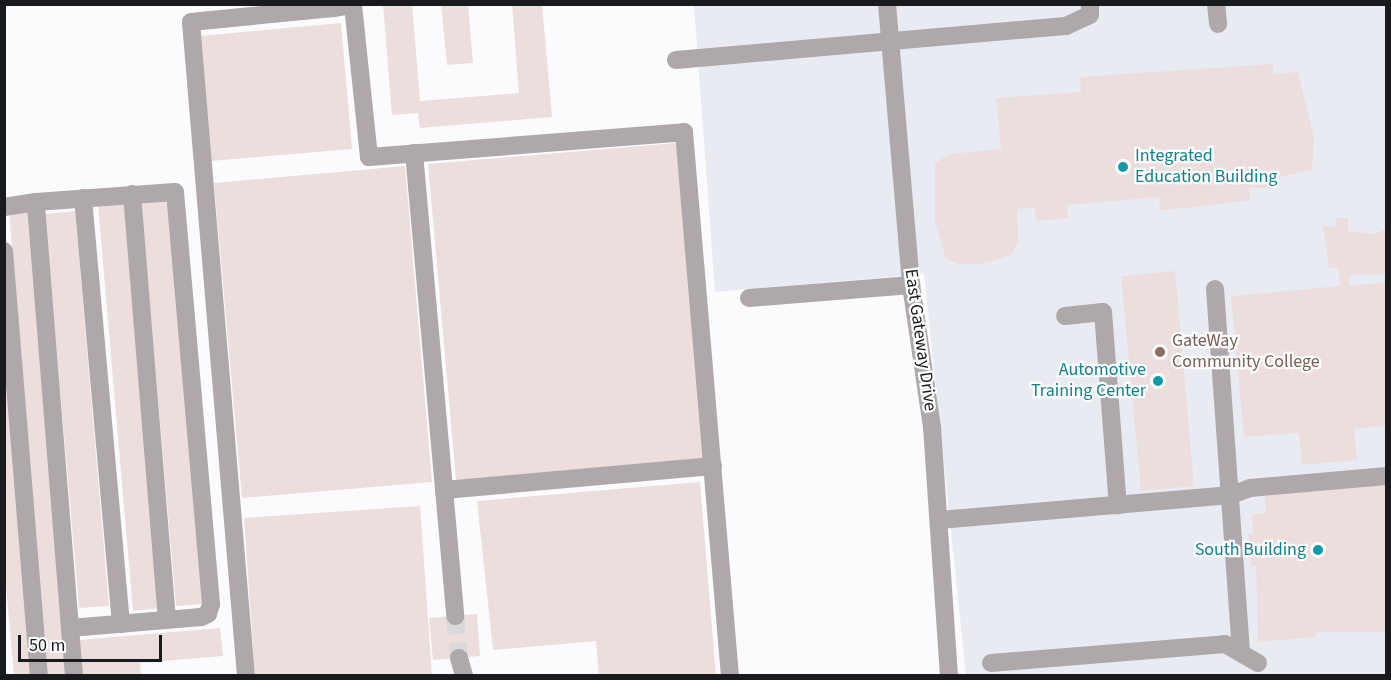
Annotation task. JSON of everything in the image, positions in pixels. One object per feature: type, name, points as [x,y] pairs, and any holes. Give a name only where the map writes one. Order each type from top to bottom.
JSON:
[{"type":"street","name":"East Gateway Drive","points":[[887,4],[911,285],[929,390],[940,520],[949,675]]},
{"type":"street","points":[[676,60],[1066,26],[1090,15],[1090,4]]},
{"type":"street","points":[[1216,4],[1218,24]]},
{"type":"street","points":[[246,675],[191,22],[353,5],[369,157],[684,132],[730,675]]},
{"type":"street","points":[[414,153],[455,616]]},
{"type":"street","points":[[4,207],[36,202],[169,191],[177,199],[209,580],[208,614],[167,620],[70,628]]},
{"type":"street","points":[[132,194],[167,620]]},
{"type":"street","points":[[83,198],[121,624]]},
{"type":"street","points":[[36,202],[74,675]]},
{"type":"street","points":[[4,251],[39,675]]},
{"type":"street","points":[[749,298],[911,285]]},
{"type":"street","points":[[1215,289],[1241,653]]},
{"type":"street","points":[[1065,316],[1103,312],[1119,505]]},
{"type":"street","points":[[444,490],[713,466]]},
{"type":"street","points":[[940,520],[1231,495],[1250,488],[1386,476]]},
{"type":"street","points":[[991,663],[1225,644],[1258,663]]},
{"type":"shaded area","name":"GateWay Community College","points":[[694,5],[1386,5],[1386,675],[966,675],[924,274],[715,292]]},
{"type":"building","points":[[383,4],[412,4],[420,101],[519,93],[512,4],[542,4],[552,117],[420,128],[418,113],[392,115]]},
{"type":"building","points":[[441,4],[468,4],[473,63],[447,65]]},
{"type":"building","points":[[341,23],[352,149],[211,161],[200,36]]},
{"type":"building","name":"Integrated Education Building","points":[[1273,64],[1274,74],[1298,72],[1314,138],[1312,170],[1275,178],[1276,188],[1249,188],[1250,200],[1160,210],[1159,197],[1067,205],[1068,218],[1036,221],[1034,207],[1017,209],[1018,242],[1011,255],[980,264],[958,264],[946,259],[935,221],[935,163],[950,154],[1001,149],[996,98],[1081,92],[1080,77]]},
{"type":"building","points":[[676,143],[704,458],[456,480],[428,164]]},
{"type":"building","points":[[405,166],[432,482],[242,498],[214,183]]},
{"type":"building","points":[[169,198],[204,604],[176,606],[141,201]]},
{"type":"building","points":[[127,202],[162,608],[133,611],[98,205]]},
{"type":"building","points":[[30,209],[69,676],[48,676],[9,211]]},
{"type":"building","points":[[75,211],[109,606],[79,608],[45,214]]},
{"type":"building","points":[[1336,218],[1348,218],[1348,231],[1375,234],[1386,229],[1386,274],[1350,275],[1349,286],[1386,282],[1386,426],[1354,429],[1357,460],[1302,465],[1299,433],[1244,437],[1231,296],[1340,286],[1338,267],[1329,268],[1323,225],[1337,227]]},
{"type":"building","name":"Automotive Training Center","points":[[1175,271],[1194,486],[1141,491],[1121,276]]},
{"type":"building","points":[[4,356],[35,676],[14,676],[4,564]]},
{"type":"building","points":[[700,482],[716,676],[599,676],[596,641],[493,650],[477,501]]},
{"type":"building","name":"South Building","points":[[1386,482],[1386,632],[1315,632],[1316,637],[1258,642],[1256,566],[1251,566],[1248,534],[1253,533],[1252,515],[1266,513],[1264,491]]},
{"type":"building","points":[[420,506],[432,676],[255,676],[244,518]]},
{"type":"building","points":[[477,614],[480,656],[433,660],[429,618]]},
{"type":"building","points":[[220,628],[223,656],[140,663],[141,676],[81,676],[78,640]]},
{"type":"tunnel","points":[[455,616],[459,658]]},
{"type":"place","name":"Integrated Education Building","points":[[1123,167]]},
{"type":"place","name":"GateWay Community College","points":[[1160,352]]},
{"type":"place","name":"Automotive Training Center","points":[[1158,381]]},
{"type":"place","name":"South Building","points":[[1318,550]]}]
